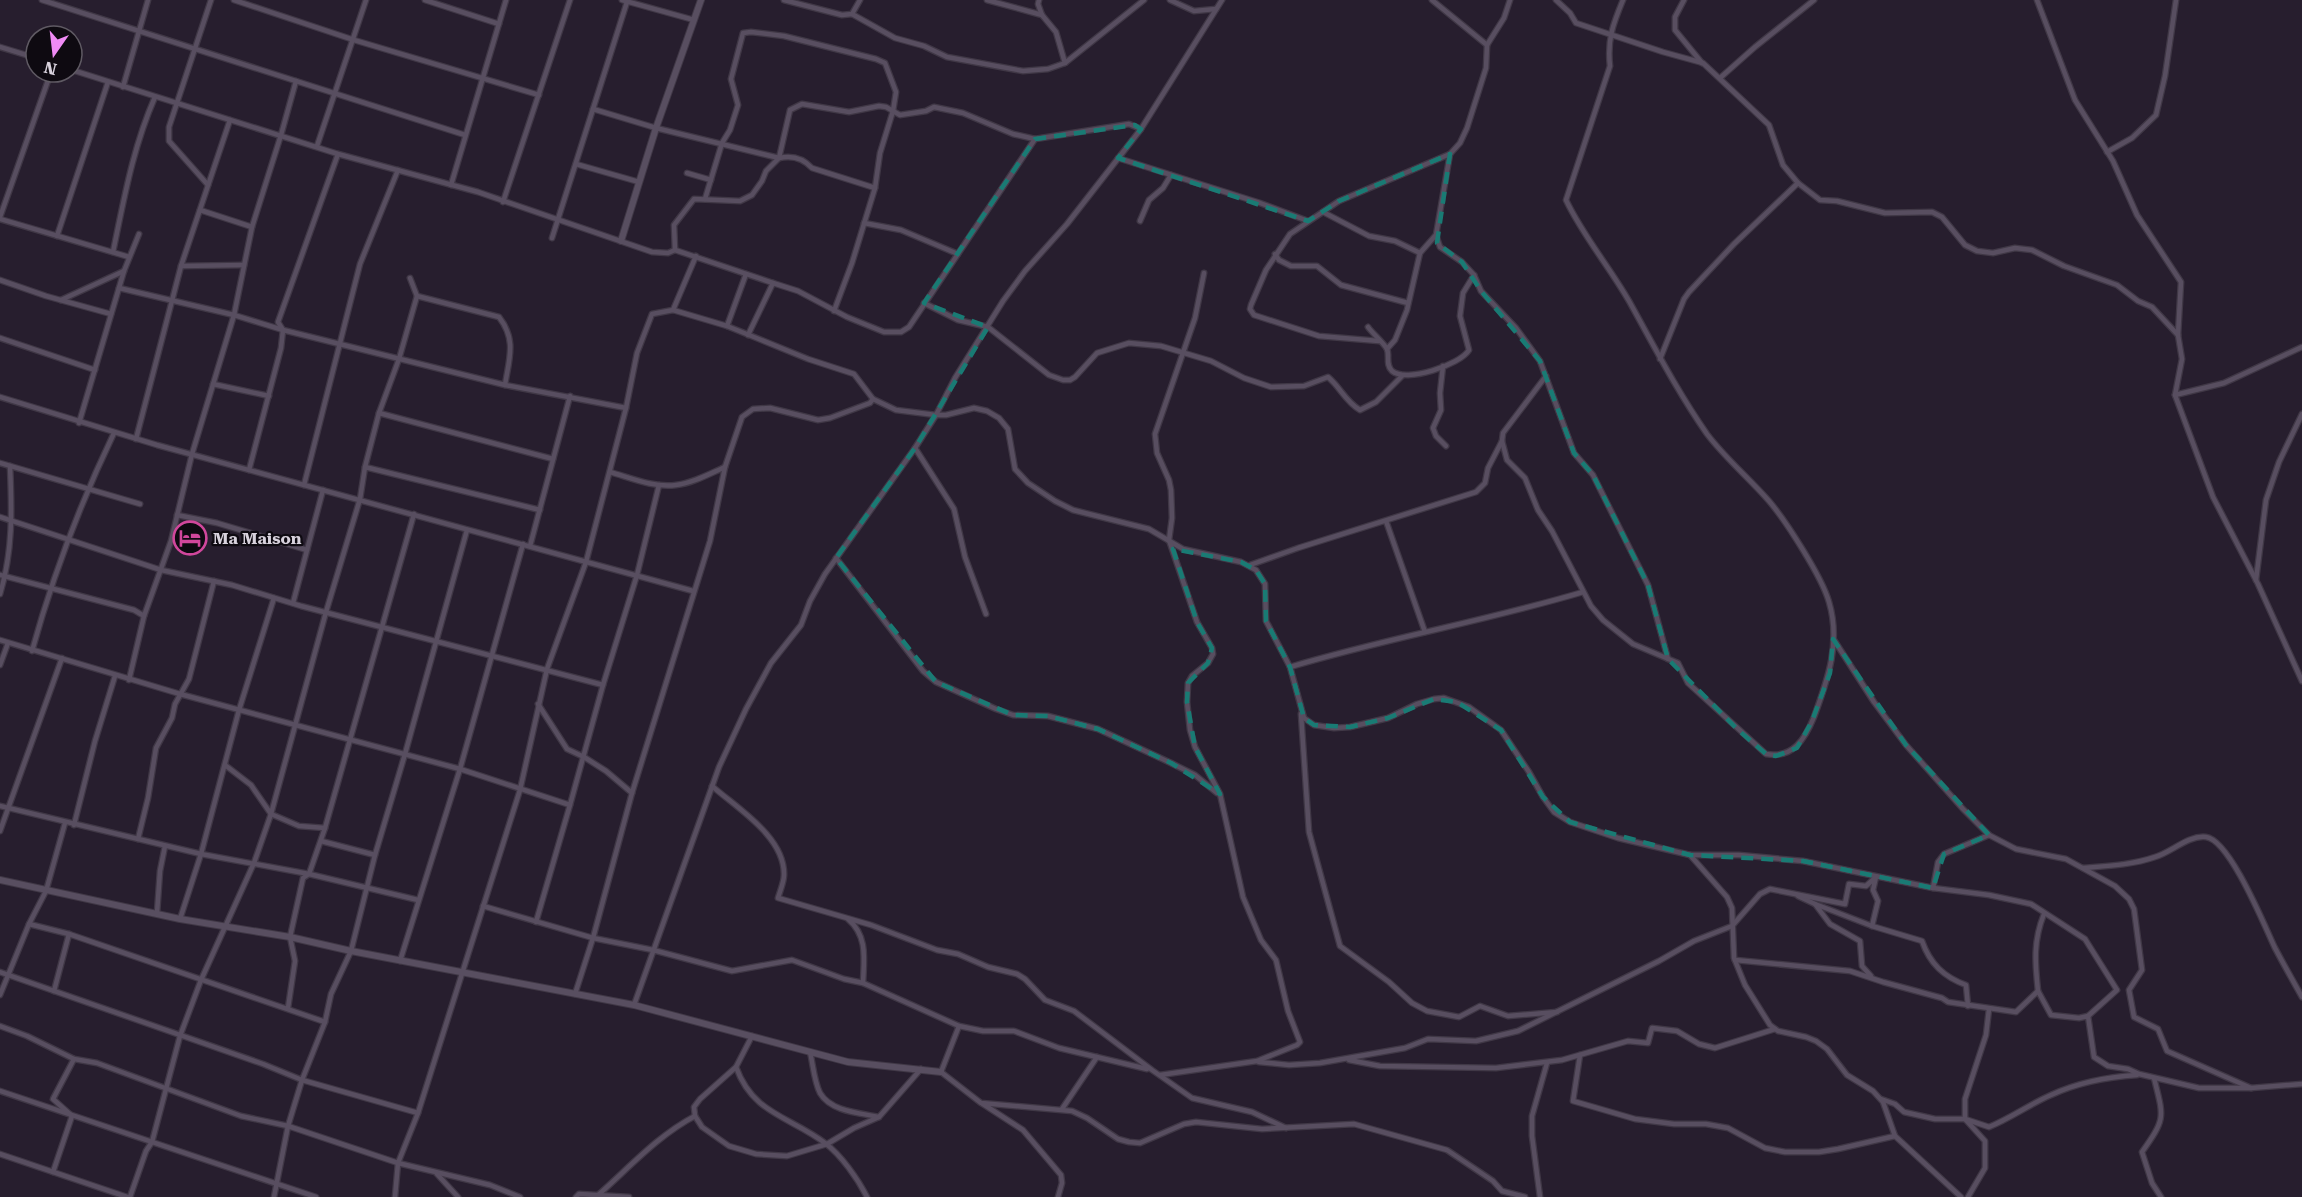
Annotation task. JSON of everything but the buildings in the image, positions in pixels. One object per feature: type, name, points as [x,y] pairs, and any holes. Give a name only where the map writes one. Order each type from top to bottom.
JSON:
[{"type":"street","points":[[42,0],[465,135]]},
{"type":"street","points":[[123,87],[148,0]]},
{"type":"street","points":[[208,185],[169,141],[169,127],[211,0]]},
{"type":"street","points":[[234,0],[482,80],[539,95]]},
{"type":"street","points":[[317,146],[366,0]]},
{"type":"street","points":[[425,0],[499,24]]},
{"type":"street","points":[[451,185],[506,0]]},
{"type":"street","points":[[503,202],[570,0]]},
{"type":"street","points":[[649,8],[651,0]]},
{"type":"street","points":[[621,241],[656,128],[701,0]]},
{"type":"street","points":[[784,0],[842,15],[852,14],[895,38],[924,46],[947,57],[1023,71],[1048,69],[1065,63],[1144,0]]},
{"type":"street","points":[[852,14],[860,0]]},
{"type":"street","points":[[987,0],[1042,15]]},
{"type":"street","points":[[1039,0],[1042,15],[1056,32],[1065,63]]},
{"type":"street","points":[[1172,0],[1194,10],[1216,9]]},
{"type":"street","points":[[634,1005],[711,786],[746,709],[771,663],[801,625],[810,601],[836,558],[868,517],[890,481],[915,448],[1003,301],[1141,129],[1222,0]]},
{"type":"street","points":[[1432,0],[1487,45]]},
{"type":"street","points":[[1379,341],[1319,336],[1254,315],[1250,309],[1251,305],[1266,270],[1290,234],[1339,201],[1450,154],[1460,143],[1486,68],[1487,45],[1504,18],[1510,0]]},
{"type":"street","points":[[1556,0],[1570,12],[1575,23],[1703,63]]},
{"type":"street","points":[[1502,441],[1507,460],[1525,478],[1538,510],[1557,539],[1583,592],[1603,620],[1639,648],[1680,665],[1688,683],[1766,754],[1776,756],[1797,748],[1812,720],[1830,673],[1833,621],[1829,600],[1808,559],[1770,501],[1708,435],[1566,200],[1610,66],[1608,50],[1623,0]]},
{"type":"street","points":[[1684,0],[1675,17],[1675,30],[1703,63],[1769,125],[1783,165],[1798,183],[1820,200],[1837,201],[1868,211],[1885,213],[1932,212],[1942,217],[1965,245],[1977,251],[1993,253],[2015,248],[2032,250],[2064,266],[2117,285],[2138,301],[2152,307],[2178,335]]},
{"type":"street","points":[[1720,78],[1814,0]]},
{"type":"street","points":[[2037,0],[2075,100],[2108,152],[2137,215],[2181,282],[2178,335],[2182,359],[2175,395],[2213,497],[2256,581],[2302,681]]},
{"type":"street","points":[[2108,152],[2132,138],[2156,115],[2165,76],[2176,0]]},
{"type":"street","points":[[552,238],[625,1],[693,20]]},
{"type":"street","points":[[705,198],[738,105],[732,79],[743,33],[784,36],[881,61],[890,71],[896,92],[893,111],[880,153],[874,188],[864,223],[834,311]]},
{"type":"street","points":[[0,47],[24,54]]},
{"type":"street","points":[[84,74],[338,154],[478,192],[652,252],[668,253],[675,250],[696,256],[798,291],[834,311],[884,332],[894,333],[909,327],[1035,139]]},
{"type":"street","points":[[129,680],[144,616],[161,570],[226,335],[234,315],[252,226],[296,81]]},
{"type":"street","points":[[57,236],[108,82]]},
{"type":"street","points":[[47,84],[0,218],[129,257]]},
{"type":"street","points":[[113,252],[132,162],[141,129],[155,97]]},
{"type":"street","points":[[675,250],[674,225],[694,199],[740,201],[752,195],[766,171],[778,158],[790,110],[794,106],[802,104],[849,112],[879,106],[900,115],[909,115],[934,107],[963,113],[1013,134],[1035,139],[1129,124],[1141,129]]},
{"type":"street","points":[[593,109],[656,128],[778,158],[788,156],[805,161],[812,168],[874,188]]},
{"type":"street","points":[[136,439],[181,266],[230,120]]},
{"type":"street","points":[[249,470],[281,348],[283,330],[278,322],[338,154]]},
{"type":"street","points":[[1450,154],[1436,235],[1437,243],[1443,252],[1462,262],[1474,275],[1480,291],[1516,328],[1540,360],[1574,453],[1593,475],[1648,585],[1668,659]]},
{"type":"street","points":[[1118,158],[1260,203],[1308,221]]},
{"type":"street","points":[[576,164],[639,182]]},
{"type":"street","points":[[304,486],[360,264],[398,170]]},
{"type":"street","points":[[687,173],[711,180]]},
{"type":"street","points":[[1140,221],[1149,200],[1164,189],[1171,176]]},
{"type":"street","points":[[1660,359],[1684,299],[1689,292],[1734,244],[1798,183]]},
{"type":"street","points":[[200,210],[252,226]]},
{"type":"street","points":[[1323,212],[1369,236],[1395,241],[1420,253]]},
{"type":"street","points":[[864,223],[901,230],[958,254]]},
{"type":"street","points":[[79,423],[124,271],[139,234]]},
{"type":"street","points":[[1387,349],[1395,340],[1408,303],[1420,253],[1436,235]]},
{"type":"street","points":[[1275,254],[1279,260],[1291,266],[1317,266],[1341,285],[1408,303]]},
{"type":"street","points":[[674,310],[696,256]]},
{"type":"street","points":[[181,266],[244,265]]},
{"type":"street","points":[[61,300],[124,271]]},
{"type":"street","points":[[1160,1075],[1257,1061],[1300,1042],[1288,1011],[1276,960],[1261,940],[1244,897],[1220,794],[1195,747],[1190,730],[1187,702],[1188,683],[1192,676],[1208,663],[1213,654],[1197,622],[1169,540],[1172,518],[1171,490],[1157,453],[1155,434],[1195,318],[1204,273]]},
{"type":"street","points":[[727,326],[746,274]]},
{"type":"street","points":[[1368,327],[1387,349],[1388,367],[1394,373],[1402,376],[1423,373],[1460,360],[1468,350],[1460,316],[1463,293],[1474,275]]},
{"type":"street","points":[[0,1154],[128,1197],[146,1151],[152,1142],[180,1036],[201,980],[254,863],[271,814],[326,612],[360,499],[365,467],[379,413],[399,359],[417,296],[410,278]]},
{"type":"street","points":[[0,280],[111,314]]},
{"type":"street","points":[[748,335],[773,283]]},
{"type":"street","points":[[119,288],[234,315],[283,330],[505,386],[626,408]]},
{"type":"street","points":[[417,296],[499,317],[507,327],[512,343],[505,386]]},
{"type":"street","points":[[924,303],[958,320],[988,327],[1049,375],[1063,380],[1075,377],[1097,353],[1129,344],[1161,346],[1211,361],[1244,378],[1271,387],[1305,386],[1328,377],[1340,387],[1348,403],[1360,410],[1376,402],[1402,376]]},
{"type":"street","points":[[394,1197],[398,1163],[418,1113],[520,790],[547,669],[586,562],[626,408],[637,353],[652,314],[674,310],[727,326],[808,359],[854,374],[873,399],[896,410],[946,415],[974,408],[992,414],[999,418],[1008,429],[1016,469],[1028,483],[1055,501],[1073,510],[1138,526],[1190,552],[1230,559],[1250,566],[1265,584],[1266,621],[1290,667],[1304,718],[1314,725],[1334,728],[1350,727],[1388,718],[1417,704],[1444,698],[1480,714],[1500,730],[1554,812],[1570,822],[1618,838],[1690,855],[1739,855],[1803,861],[1933,888],[1989,895],[2031,904],[2043,914],[2085,939],[2117,990],[2088,1016],[2079,1018],[2051,1015],[2038,991],[2035,961],[2037,933],[2043,914]]},
{"type":"street","points":[[0,338],[95,370]]},
{"type":"street","points":[[2175,395],[2224,384],[2302,347]]},
{"type":"street","points":[[1443,366],[1441,410],[1433,428],[1436,436],[1446,446]]},
{"type":"street","points":[[1250,566],[1298,548],[1476,492],[1485,483],[1488,468],[1502,441],[1503,433],[1546,376]]},
{"type":"street","points":[[213,384],[269,396]]},
{"type":"street","points":[[530,546],[570,396]]},
{"type":"street","points":[[0,398],[79,423],[304,486],[360,499],[693,591]]},
{"type":"street","points":[[575,994],[593,938],[632,793],[710,541],[725,467],[742,417],[753,409],[770,408],[818,420],[830,418],[870,403],[873,399]]},
{"type":"street","points":[[379,413],[553,459]]},
{"type":"street","points":[[2256,581],[2266,500],[2279,462],[2302,414]]},
{"type":"street","points":[[32,651],[67,539],[87,488],[114,433]]},
{"type":"street","points":[[915,448],[954,508],[965,557],[986,614]]},
{"type":"street","points":[[0,462],[140,504]]},
{"type":"street","points":[[0,594],[12,522],[10,466]]},
{"type":"street","points":[[365,467],[540,510]]},
{"type":"street","points":[[610,472],[658,485],[674,485],[689,482],[725,467]]},
{"type":"street","points":[[536,922],[603,685],[637,576],[658,485]]},
{"type":"street","points":[[293,603],[323,490]]},
{"type":"street","points":[[288,1008],[295,961],[290,938],[303,878],[309,874],[325,828],[414,514]]},
{"type":"street","points":[[177,515],[217,523],[307,550]]},
{"type":"street","points":[[0,517],[161,570],[214,581],[603,685]]},
{"type":"street","points":[[1386,521],[1425,632]]},
{"type":"street","points":[[274,1197],[279,1184],[288,1126],[302,1080],[325,1022],[332,994],[351,951],[375,855],[467,530]]},
{"type":"street","points":[[400,961],[460,769],[523,544]]},
{"type":"street","points":[[836,558],[923,671],[936,682],[1013,715],[1048,716],[1098,729],[1195,775],[1220,794]]},
{"type":"street","points":[[3,575],[134,610],[144,616]]},
{"type":"street","points":[[138,839],[148,798],[156,748],[172,718],[180,694],[189,680],[214,581]]},
{"type":"street","points":[[1290,667],[1350,650],[1497,616],[1583,592]]},
{"type":"street","points":[[180,919],[201,854],[239,710],[274,598]]},
{"type":"street","points":[[1833,639],[1874,702],[1901,738],[1989,835],[2007,846],[2052,855],[2083,868],[2115,886],[2129,899],[2134,909],[2142,970],[2129,990],[2134,1017],[2157,1029],[2167,1051],[2251,1088]]},
{"type":"street","points":[[0,640],[129,680],[460,769],[570,805]]},
{"type":"street","points":[[0,665],[8,643]]},
{"type":"street","points":[[0,831],[62,658]]},
{"type":"street","points":[[74,825],[95,741],[116,676]]},
{"type":"street","points":[[538,704],[567,750],[584,757],[606,771],[632,793]]},
{"type":"street","points":[[1301,709],[1309,831],[1340,946],[1389,982],[1412,1003],[1427,1011],[1459,1017],[1480,1006],[1508,1016],[1560,1012]]},
{"type":"street","points":[[225,765],[251,785],[271,814],[299,826],[325,828]]},
{"type":"street","points":[[711,786],[769,836],[781,854],[784,876],[778,898],[880,928],[937,950],[958,954],[988,967],[1017,974],[1045,1000],[1074,1011],[1152,1071],[1192,1098],[1252,1112],[1286,1128]]},
{"type":"street","points":[[0,806],[165,846],[309,874],[418,900]]},
{"type":"street","points":[[0,995],[29,924],[46,891],[65,823]]},
{"type":"street","points":[[1933,888],[1938,862],[1944,854],[1989,835]]},
{"type":"street","points":[[2083,868],[2134,863],[2155,857],[2180,844],[2201,838],[2211,839],[2224,852],[2246,886],[2275,949],[2302,997]]},
{"type":"street","points":[[321,841],[375,855]]},
{"type":"street","points":[[157,912],[159,871],[165,846]]},
{"type":"street","points":[[1690,855],[1727,897],[1732,908],[1735,960],[1745,985],[1765,1017],[1775,1029],[1816,1041],[1827,1049],[1847,1075],[1873,1091],[1884,1102],[1895,1136],[1961,1197]]},
{"type":"street","points":[[1257,1061],[1289,1065],[1345,1059],[1405,1048],[1428,1039],[1476,1041],[1518,1031],[1659,962],[1694,941],[1732,926],[1760,894],[1770,889],[1845,904],[1849,884],[1866,886],[1876,876]]},
{"type":"street","points":[[1872,926],[1878,901],[1872,890],[1876,876]]},
{"type":"street","points":[[0,880],[157,912],[180,919],[290,938],[634,1005],[848,1062],[941,1072],[981,1103],[1023,1130],[1061,1176],[1062,1184],[1058,1197]]},
{"type":"street","points":[[1795,895],[1872,926],[1922,941],[1927,955],[1941,972],[1952,980],[1966,985],[1968,1006]]},
{"type":"street","points":[[1815,904],[1830,924],[1860,941],[1862,966],[1873,978]]},
{"type":"street","points":[[483,906],[593,938],[653,950],[732,971],[792,960],[844,979],[862,983],[959,1026],[983,1031],[1014,1031],[1059,1048],[1152,1071]]},
{"type":"street","points":[[826,912],[848,918],[858,927],[865,956],[862,983]]},
{"type":"street","points":[[29,924],[69,934],[325,1022]]},
{"type":"street","points":[[54,991],[69,934]]},
{"type":"street","points":[[1735,960],[1850,971],[1942,998],[1948,1002],[2016,1012],[2038,991]]},
{"type":"street","points":[[0,972],[263,1064],[302,1080],[418,1113]]},
{"type":"street","points":[[1968,1197],[1985,1168],[1985,1141],[1965,1119],[1965,1099],[1986,1035],[1989,1009]]},
{"type":"street","points":[[2088,1016],[2094,1057],[2108,1066],[2199,1088],[2251,1088],[2302,1084]]},
{"type":"street","points":[[0,1026],[27,1036],[74,1059],[97,1063],[241,1116],[288,1126],[398,1163],[490,1185],[520,1197]]},
{"type":"street","points":[[941,1072],[959,1026]]},
{"type":"street","points":[[1345,1059],[1391,1067],[1412,1065],[1496,1068],[1547,1063],[1628,1041],[1648,1043],[1652,1028],[1677,1031],[1699,1044],[1715,1048],[1775,1029]]},
{"type":"street","points":[[752,1036],[736,1067],[694,1107],[695,1116],[702,1127],[729,1146],[756,1154],[787,1156],[827,1144],[879,1117],[921,1069]]},
{"type":"street","points":[[810,1052],[820,1094],[833,1105],[879,1117]]},
{"type":"street","points":[[1580,1055],[1573,1101],[1609,1112],[1674,1124],[1706,1124],[1728,1128],[1765,1148],[1785,1152],[1819,1152],[1895,1136]]},
{"type":"street","points":[[1062,1109],[1097,1057]]},
{"type":"street","points":[[72,1116],[53,1100],[74,1059]]},
{"type":"street","points":[[1540,1197],[1532,1136],[1532,1116],[1547,1063]]},
{"type":"street","points":[[736,1067],[741,1082],[755,1100],[769,1111],[827,1144],[854,1173],[867,1197]]},
{"type":"street","points":[[1881,1099],[1895,1104],[1904,1112],[1927,1118],[1965,1119],[1989,1127],[2025,1110],[2049,1095],[2077,1084],[2139,1074]]},
{"type":"street","points":[[2154,1078],[2162,1110],[2159,1127],[2142,1152],[2152,1184],[2161,1197]]},
{"type":"street","points":[[0,1091],[315,1197]]},
{"type":"street","points":[[981,1103],[1062,1109],[1080,1114],[1118,1139],[1129,1142],[1147,1140],[1184,1124],[1196,1122],[1262,1129],[1354,1124],[1447,1150],[1493,1181],[1502,1191],[1526,1197]]},
{"type":"street","points":[[53,1172],[72,1116]]},
{"type":"street","points":[[597,1196],[656,1142],[695,1116]]},
{"type":"street","points":[[436,1173],[458,1197]]},
{"type":"street","points":[[576,1197],[579,1194],[629,1197]]},
{"type":"highlighted area","points":[[1135,125],[1141,129],[1118,158],[1308,221],[1339,201],[1450,154],[1437,243],[1462,262],[1481,291],[1540,361],[1574,453],[1593,475],[1648,585],[1668,659],[1737,729],[1766,754],[1776,756],[1797,748],[1812,721],[1830,673],[1833,639],[1906,745],[1989,835],[1944,854],[1933,888],[1803,861],[1690,855],[1570,822],[1543,797],[1501,730],[1457,702],[1434,699],[1388,718],[1350,727],[1314,725],[1304,718],[1290,667],[1266,621],[1265,584],[1256,570],[1241,562],[1173,549],[1197,622],[1212,648],[1208,663],[1188,683],[1187,702],[1195,747],[1220,794],[1171,763],[1098,729],[1048,716],[1013,715],[936,682],[836,558],[915,448],[988,327],[924,303],[1035,139]]},
{"type":"place","name":"Ma Maison","points":[[190,538]]}]
